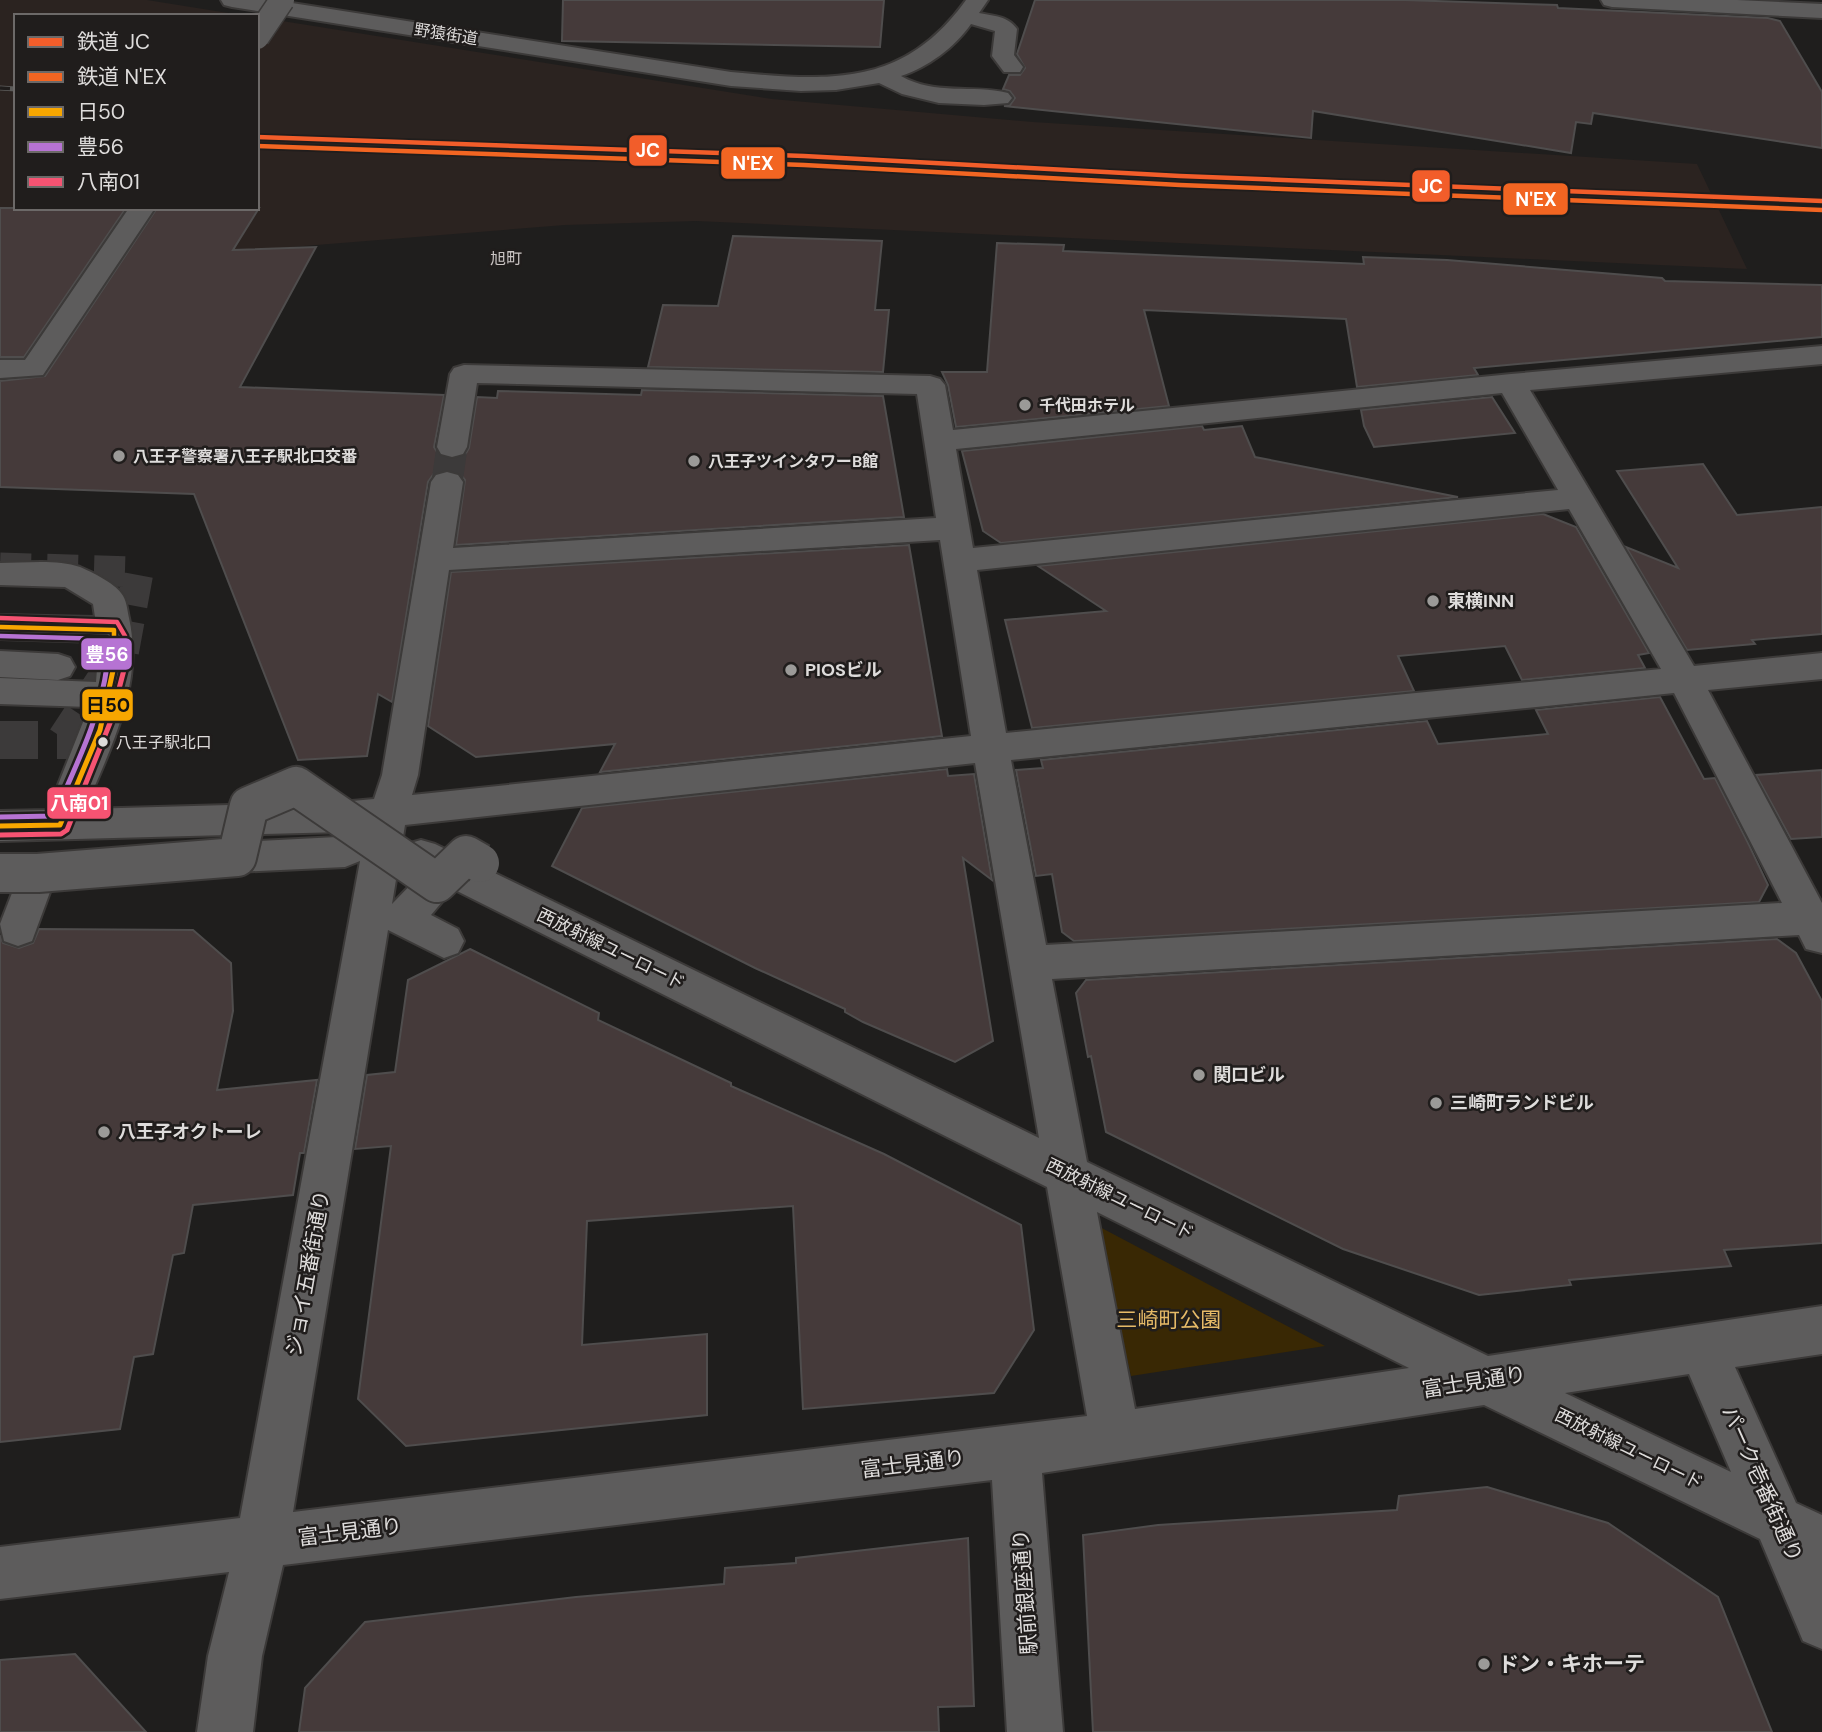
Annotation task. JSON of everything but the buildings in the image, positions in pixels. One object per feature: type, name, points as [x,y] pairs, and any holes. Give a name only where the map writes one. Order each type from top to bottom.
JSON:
[{"type":"street","name":"野猿街道","points":[[232,0],[331,7],[406,27],[661,68],[787,85],[846,82],[907,68],[944,43],[967,6]]},
{"type":"street","points":[[259,34],[282,0]]},
{"type":"street","points":[[1612,0],[1822,11]]},
{"type":"street","name":"野猿街道","points":[[661,68],[783,74],[838,71],[893,57],[923,41],[939,24],[967,6]]},
{"type":"street","points":[[967,6],[1006,29],[1003,56],[1013,67]]},
{"type":"street","points":[[406,27],[424,9]]},
{"type":"street","points":[[883,75],[914,92],[945,98],[1000,98]]},
{"type":"street","points":[[0,369],[33,369],[141,210]]},
{"type":"street","points":[[939,441],[1511,383],[1822,355]]},
{"type":"street","points":[[452,447],[464,374],[930,385],[990,748],[1115,1436]]},
{"type":"street","points":[[1029,963],[1816,929],[1685,680],[1511,383]]},
{"type":"street","name":"ジョイ五番街通り","points":[[225,1732],[235,1656],[262,1542],[378,823],[400,775],[447,482]]},
{"type":"street","points":[[959,561],[1578,498]]},
{"type":"street","points":[[434,559],[953,528]]},
{"type":"street","points":[[0,574],[71,576],[108,598],[117,660],[94,740],[60,825]]},
{"type":"street","points":[[0,627],[114,630]]},
{"type":"street","points":[[0,664],[84,668]]},
{"type":"street","points":[[0,826],[341,817],[378,823],[990,748],[1822,666]]},
{"type":"street","points":[[0,691],[109,695]]},
{"type":"street","points":[[0,713],[51,714],[74,722],[94,740]]},
{"type":"street","name":"西放射線ユーロード","points":[[237,857],[249,806],[296,786],[378,823],[430,898],[1069,1173],[1486,1381],[1800,1532]]},
{"type":"street","points":[[18,929],[19,873],[345,852],[378,823]]},
{"type":"street","points":[[430,898],[466,855],[480,863]]},
{"type":"street","name":"富士見通り","points":[[0,1573],[1015,1452],[1822,1330]]},
{"type":"street","name":"パーク壱番街通り","points":[[1702,1347],[1800,1532],[1822,1622]]},
{"type":"street","name":"駅前銀座通り","points":[[1015,1452],[1035,1732]]},
{"type":"shaded area","points":[[0,0],[147,0],[234,14],[14,14],[14,210],[259,210],[259,17],[772,99],[1033,122],[1697,164],[1747,269],[696,221],[565,225],[279,248],[272,279],[0,275]]},
{"type":"green space","name":"三崎町公園","points":[[1096,1225],[1325,1346],[1131,1376]]},
{"type":"tunnel","points":[[447,482],[452,447]]},
{"type":"tunnel","points":[[0,568],[138,572],[123,654],[114,668]]},
{"type":"tunnel","points":[[0,740],[66,740],[115,666]]},
{"type":"railway","points":[[0,88],[14,89]]},
{"type":"rail line","name":"JC","points":[[259,137],[804,156],[1180,176],[1822,201]]},
{"type":"rail line","name":"N'EX","points":[[259,146],[804,165],[1180,185],[1822,210]]},
{"type":"transit line","name":"八南01","points":[[0,618],[117,622],[125,636],[126,660],[110,723],[67,830],[61,834],[0,835]]},
{"type":"transit line","name":"日50","points":[[0,627],[114,630],[115,655],[113,680],[100,730],[60,825],[0,826]]},
{"type":"transit line","name":"豊56","points":[[0,636],[106,639],[107,661],[99,706],[54,816],[0,817]]},
{"type":"place","name":"千代田ホテル","points":[[1025,405]]},
{"type":"place","name":"八王子警察署八王子駅北口交番","points":[[119,456]]},
{"type":"place","name":"八王子ツインタワーB館","points":[[694,461]]},
{"type":"place","name":"東横INN","points":[[1433,601]]},
{"type":"place","name":"PIOSビル","points":[[791,670]]},
{"type":"place","name":"八王子駅北口","points":[[103,742]]},
{"type":"place","name":"関口ビル","points":[[1199,1075]]},
{"type":"place","name":"三崎町ランドビル","points":[[1436,1103]]},
{"type":"place","name":"八王子オクトーレ","points":[[104,1132]]},
{"type":"place","name":"ドン・キホーテ","points":[[1484,1664]]},
{"type":"district","name":"旭町","points":[[506,258]]}]
